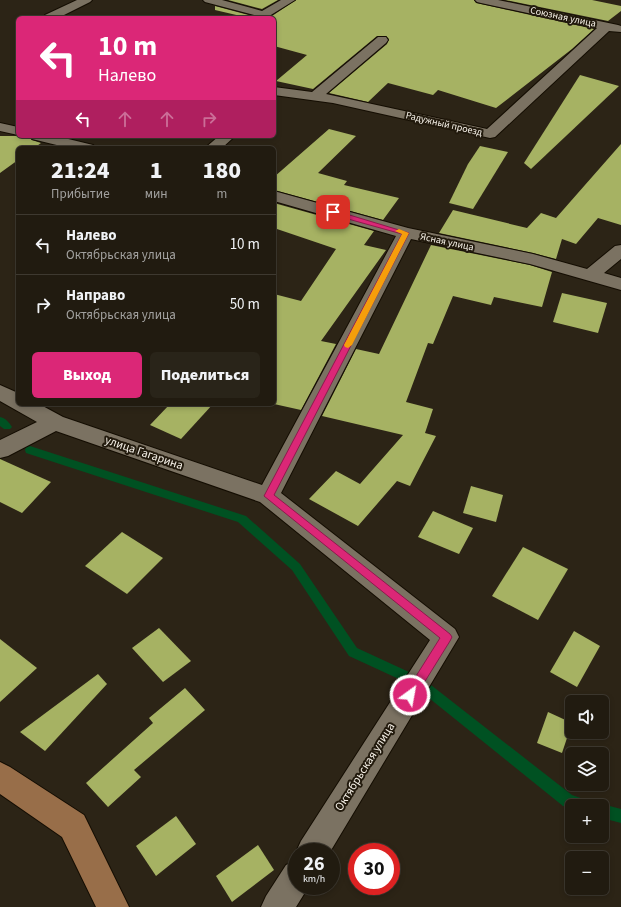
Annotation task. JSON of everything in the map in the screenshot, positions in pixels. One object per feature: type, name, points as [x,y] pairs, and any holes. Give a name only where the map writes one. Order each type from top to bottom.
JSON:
[{"type":"street","points":[[53,16],[86,0]]},
{"type":"street","points":[[209,0],[264,15],[289,0]]},
{"type":"street","name":"Союзная улица","points":[[480,0],[621,30]]},
{"type":"street","name":"Радужный проезд","points":[[276,94],[333,99],[490,134],[606,26]]},
{"type":"street","points":[[314,97],[382,40]]},
{"type":"street","points":[[0,127],[16,131]]},
{"type":"street","points":[[46,138],[80,146]]},
{"type":"street","points":[[216,146],[226,138]]},
{"type":"street","name":"Ясная улица","points":[[276,197],[406,233],[533,259],[621,284]]},
{"type":"street","points":[[268,496],[406,233]]},
{"type":"street","points":[[591,275],[621,250]]},
{"type":"street","points":[[0,392],[16,401]]},
{"type":"street","name":"улица Гагарина","points":[[26,406],[55,422],[268,496]]},
{"type":"street","points":[[0,450],[55,422]]},
{"type":"street","name":"Октябрьская улица","points":[[268,496],[446,637],[318,843]]},
{"type":"street","points":[[0,777],[74,826],[113,907]]},
{"type":"street","points":[[278,907],[288,891]]},
{"type":"building","points":[[228,0],[278,0],[262,9]]},
{"type":"building","points":[[296,0],[474,0],[476,3],[594,29],[572,49],[496,108],[438,90],[433,95],[388,83],[368,102],[329,93],[387,44],[389,39],[386,36],[377,36],[313,89],[276,81],[307,55],[276,47],[276,16],[272,16]]},
{"type":"building","points":[[505,0],[592,0],[621,6],[621,11],[608,21]]},
{"type":"building","points":[[215,6],[252,16],[240,16],[215,10]]},
{"type":"building","points":[[580,75],[619,86],[531,169],[524,163]]},
{"type":"building","points":[[329,129],[356,136],[318,173],[347,181],[344,185],[399,198],[383,220],[276,191],[276,175]]},
{"type":"building","points":[[0,136],[30,138],[41,143],[37,146],[16,146],[16,161],[0,173]]},
{"type":"building","points":[[621,144],[621,225],[598,218],[576,244],[562,239],[556,259],[439,233],[453,210],[527,228],[541,213],[556,218]]},
{"type":"building","points":[[480,146],[508,152],[473,209],[449,203],[468,164]]},
{"type":"building","points":[[276,204],[374,231],[364,245],[386,250],[321,341],[336,344],[301,410],[276,404],[276,295],[301,301],[336,249],[276,229]]},
{"type":"building","points":[[431,245],[530,265],[552,272],[542,307],[494,297],[491,305],[453,296],[433,344],[428,343],[406,402],[433,409],[425,433],[436,436],[410,486],[397,481],[358,526],[309,499],[336,471],[360,484],[403,435],[322,416],[356,349],[379,354]]},
{"type":"building","points":[[562,293],[607,303],[598,333],[553,322]]},
{"type":"building","points":[[168,406],[211,406],[181,439],[150,425]]},
{"type":"building","points":[[0,459],[51,482],[22,513],[0,502]]},
{"type":"building","points":[[471,486],[503,495],[496,522],[463,513]]},
{"type":"building","points":[[433,511],[473,528],[459,554],[418,537]]},
{"type":"building","points":[[122,532],[163,558],[127,594],[85,566]]},
{"type":"building","points":[[523,547],[568,569],[538,620],[492,596]]},
{"type":"building","points":[[159,628],[191,661],[163,682],[132,648]]},
{"type":"building","points":[[574,631],[600,646],[577,687],[550,672]]},
{"type":"building","points":[[0,639],[37,668],[0,702]]},
{"type":"building","points":[[98,674],[107,684],[45,751],[20,732]]},
{"type":"building","points":[[185,688],[205,710],[134,770],[141,777],[108,807],[86,783],[153,723],[149,718]]},
{"type":"building","points":[[548,712],[565,720],[565,739],[567,739],[562,753],[537,743]]},
{"type":"building","points":[[176,816],[196,844],[156,876],[136,846]]},
{"type":"building","points":[[258,845],[274,870],[232,902],[216,876]]},
{"type":"waterway","points":[[0,420],[7,427]]},
{"type":"waterway","points":[[30,450],[242,519],[296,567],[353,652],[418,682],[565,799]]},
{"type":"waterway","points":[[609,813],[621,816]]},
{"type":"slow traffic","points":[[348,345],[406,233],[399,231]]},
{"type":"route","points":[[333,212],[406,233],[268,496],[446,637],[410,695]]}]
